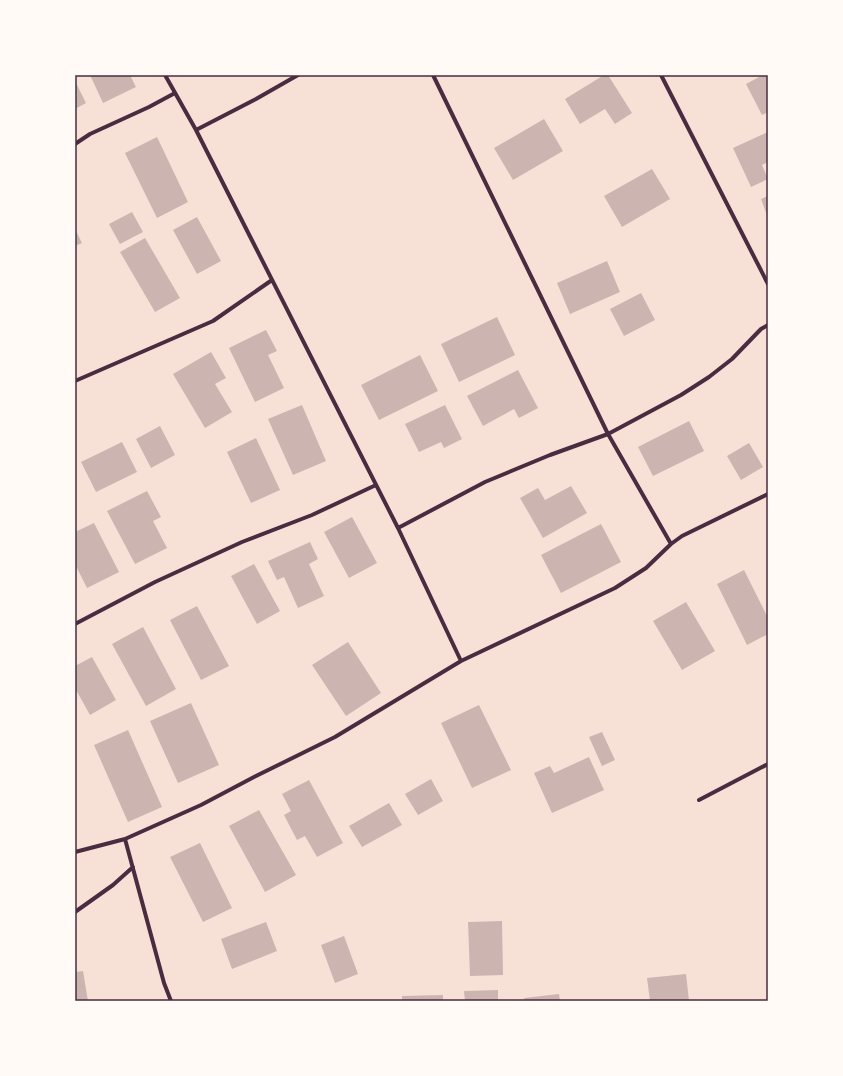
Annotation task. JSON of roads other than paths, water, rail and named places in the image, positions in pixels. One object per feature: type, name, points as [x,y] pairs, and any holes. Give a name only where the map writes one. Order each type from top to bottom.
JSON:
[{"type":"street","points":[[165,75],[196,130],[398,528],[462,661]]},
{"type":"street","points":[[196,130],[298,75]]},
{"type":"street","points":[[433,75],[608,434],[671,544]]},
{"type":"street","points":[[661,75],[768,284]]},
{"type":"street","points":[[75,144],[90,134],[149,107],[175,93]]},
{"type":"street","points":[[75,381],[213,321],[272,280]]},
{"type":"street","points":[[398,528],[485,482],[550,455],[608,434],[681,395],[709,377],[732,359],[761,329],[768,325]]},
{"type":"street","points":[[75,624],[155,582],[227,549],[312,515],[376,485]]},
{"type":"street","points":[[75,852],[125,839],[201,805],[254,777],[335,738],[462,661],[616,588],[646,568],[671,544],[682,536],[768,494]]},
{"type":"street","points":[[699,800],[768,764]]},
{"type":"street","points":[[125,839],[164,983],[171,1001]]},
{"type":"street","points":[[75,912],[113,885],[133,867]]}]
